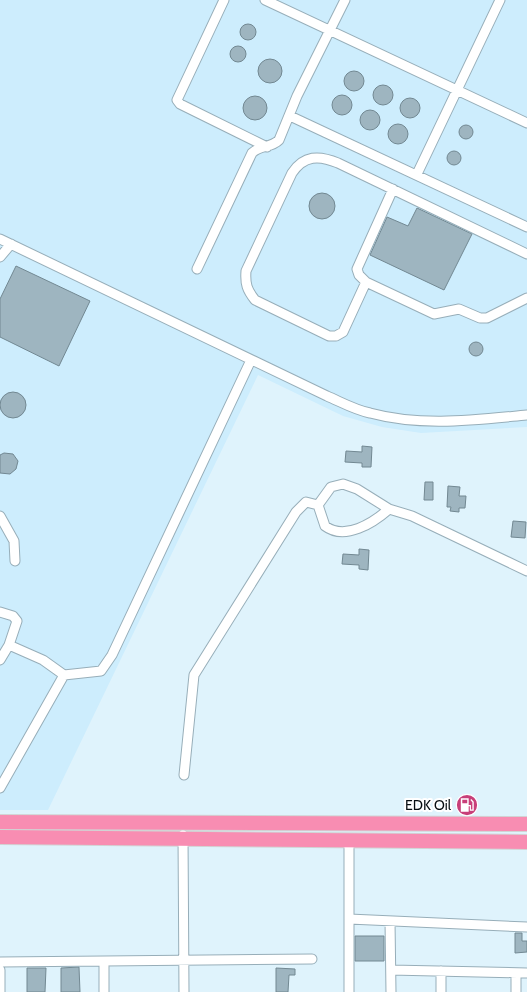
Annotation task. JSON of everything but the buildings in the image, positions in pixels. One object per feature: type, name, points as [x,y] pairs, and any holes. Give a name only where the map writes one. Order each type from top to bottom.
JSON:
[{"type":"highway","points":[[0,822],[527,824]]},
{"type":"highway","points":[[0,837],[527,842]]},
{"type":"street","points":[[224,0],[177,96],[177,100],[180,104],[267,147]]},
{"type":"street","points":[[265,0],[527,123]]},
{"type":"street","points":[[197,269],[252,153],[256,149],[274,145],[278,140],[290,116],[297,96],[345,0]]},
{"type":"street","points":[[417,174],[500,0]]},
{"type":"street","points":[[290,116],[527,227]]},
{"type":"street","points":[[366,282],[343,332],[336,336],[329,336],[256,300],[246,286],[246,271],[298,163],[307,159],[322,157],[527,254]]},
{"type":"street","points":[[393,189],[357,269],[359,275],[366,282],[434,314],[459,309],[487,318],[527,298]]},
{"type":"street","points":[[0,239],[335,400],[368,413],[388,418],[436,422],[527,415]]},
{"type":"street","points":[[0,258],[10,244]]},
{"type":"street","points":[[8,645],[43,660],[64,675],[101,671],[112,655],[252,360]]},
{"type":"street","points":[[318,505],[331,487],[343,484],[357,489],[389,509],[412,516],[527,571]]},
{"type":"street","points":[[184,775],[194,675],[296,512],[306,502],[318,505]]},
{"type":"street","points":[[318,505],[325,526],[339,532],[368,524],[389,509]]},
{"type":"street","points":[[0,516],[14,541],[15,561]]},
{"type":"street","points":[[0,612],[13,616],[17,622],[0,660]]},
{"type":"street","points":[[0,788],[64,675]]},
{"type":"street","points":[[184,824],[184,992]]},
{"type":"street","points":[[348,839],[349,992]]},
{"type":"street","points":[[349,920],[527,927]]},
{"type":"street","points":[[390,921],[391,992]]},
{"type":"street","points":[[104,960],[104,992]]},
{"type":"street","points":[[0,962],[312,960]]},
{"type":"street","points":[[0,970],[0,992]]},
{"type":"street","points":[[390,970],[527,973]]},
{"type":"street","points":[[441,971],[441,992]]},
{"type":"street","points":[[516,973],[516,992]]},
{"type":"shaded area","points":[[0,0],[527,0],[527,427],[421,433],[382,427],[343,416],[258,375],[48,810],[0,810]]},
{"type":"place","name":"EDK Oil","points":[[467,805]]}]
